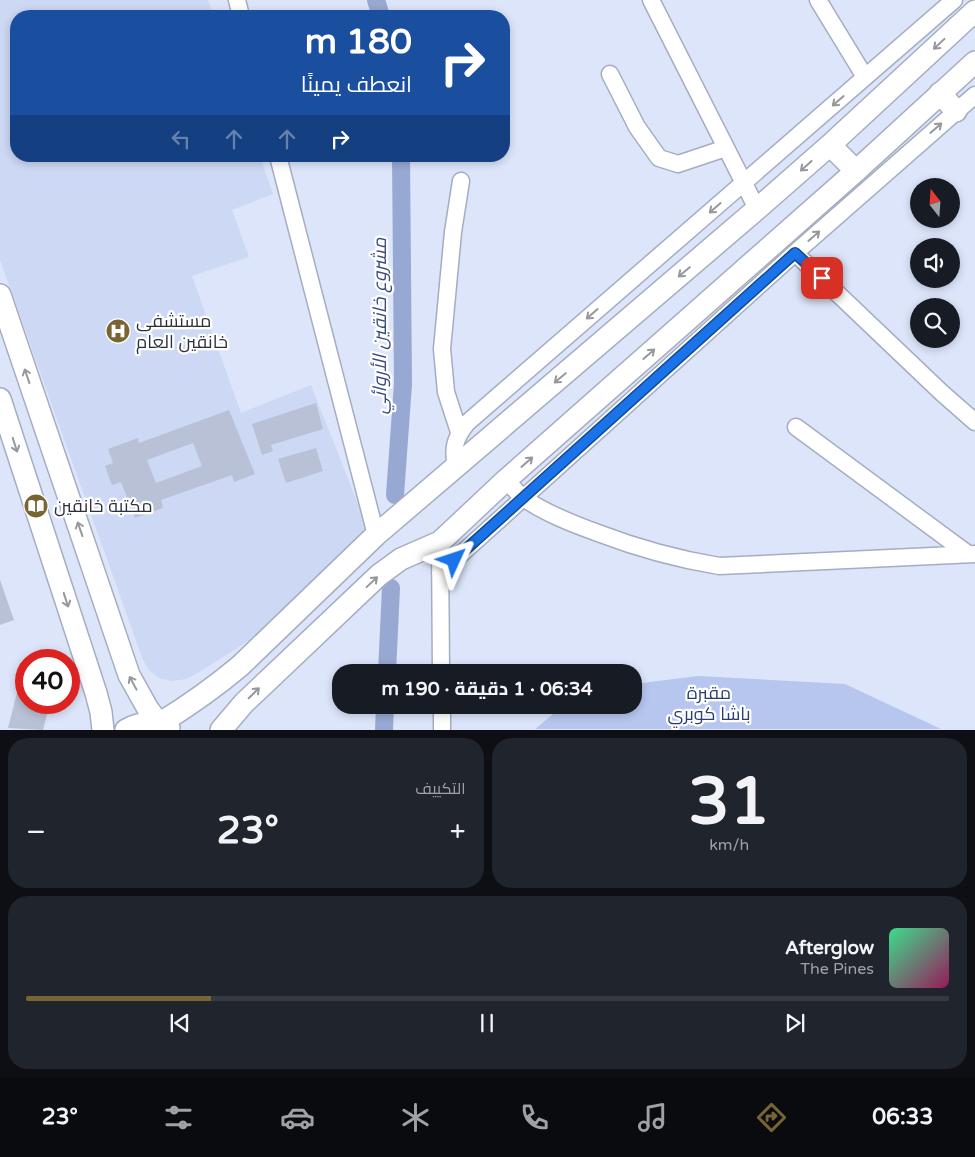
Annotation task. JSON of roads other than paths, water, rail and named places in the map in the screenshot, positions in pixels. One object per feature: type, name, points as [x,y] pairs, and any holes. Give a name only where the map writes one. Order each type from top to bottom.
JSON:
[{"type":"main road","points":[[166,727],[189,705],[240,666],[376,535],[758,209],[830,145],[975,10],[968,0]]},
{"type":"main road","points":[[222,730],[256,692],[379,575],[401,559],[440,542],[506,480],[856,171],[975,62]]},
{"type":"main road","points":[[940,94],[956,111]]},
{"type":"main road","points":[[830,145],[856,171]]},
{"type":"main road","points":[[0,295],[129,675],[148,709],[166,727]]},
{"type":"main road","points":[[0,399],[96,694],[103,730]]},
{"type":"main road","points":[[126,730],[144,723],[166,727]]},
{"type":"street","points":[[651,0],[758,209]]},
{"type":"street","points":[[818,0],[865,77]]},
{"type":"street","points":[[456,467],[455,443],[459,432],[466,423],[954,0]]},
{"type":"street","points":[[610,74],[637,127],[659,158],[678,164],[726,148]]},
{"type":"street","points":[[440,573],[795,253],[975,95]]},
{"type":"street","points":[[280,162],[376,535]]},
{"type":"street","points":[[459,432],[446,392],[442,349],[453,232],[461,181]]},
{"type":"street","points":[[795,253],[975,422]]},
{"type":"street","points":[[796,427],[971,554]]},
{"type":"street","points":[[506,480],[524,498],[550,514],[578,526],[659,554],[719,566],[971,554]]},
{"type":"street","points":[[440,542],[441,664]]},
{"type":"street","points":[[442,714],[442,730]]},
{"type":"waterway","name":"مشروع خانقين الأروائي","points":[[376,0],[379,10]]},
{"type":"waterway","name":"مشروع خانقين الأروائي","points":[[395,495],[403,384],[401,162]]},
{"type":"waterway","name":"مشروع خانقين الأروائي","points":[[387,664],[391,588]]},
{"type":"waterway","name":"مشروع خانقين الأروائي","points":[[384,730],[385,714]]},
{"type":"place","name":"مستشفى خانقين العام","points":[[118,331]]},
{"type":"place","name":"مكتبة خانقين","points":[[36,506]]},
{"type":"park label","name":"مقبرة باشا كوبري","points":[[709,703]]}]
